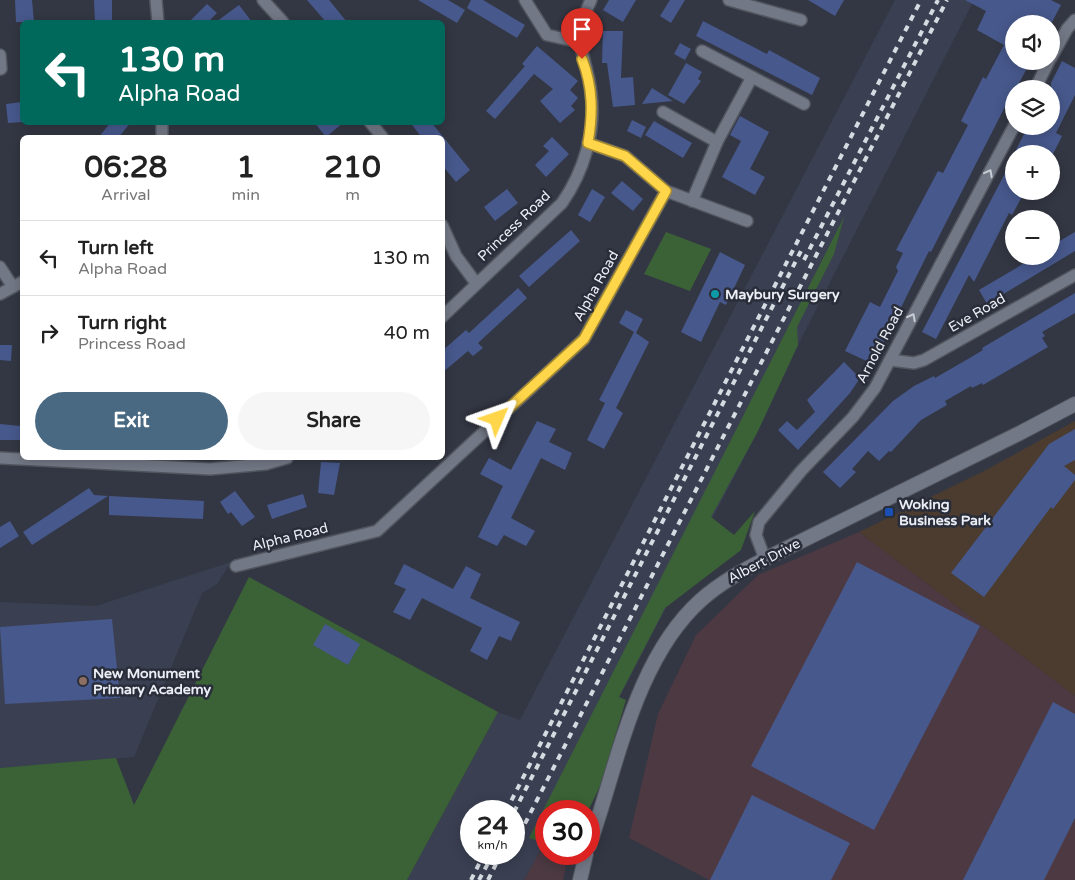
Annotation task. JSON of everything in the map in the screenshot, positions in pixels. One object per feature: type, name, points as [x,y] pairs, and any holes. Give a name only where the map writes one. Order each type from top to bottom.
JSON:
[{"type":"street","points":[[156,0],[158,20]]},
{"type":"street","points":[[263,0],[281,20]]},
{"type":"street","points":[[525,0],[547,35],[579,42]]},
{"type":"street","name":"Princess Road","points":[[445,314],[562,203],[574,186],[583,165],[588,143],[592,95],[579,42],[582,23],[592,0]]},
{"type":"street","points":[[731,0],[801,20]]},
{"type":"street","points":[[1060,42],[1075,20]]},
{"type":"street","points":[[702,51],[804,104]]},
{"type":"street","points":[[0,55],[1,69]]},
{"type":"street","points":[[692,201],[717,142],[752,77]]},
{"type":"street","points":[[663,112],[717,142]]},
{"type":"street","name":"Arnold Road","points":[[765,559],[756,535],[759,522],[801,471],[853,418],[875,388],[1009,135]]},
{"type":"street","points":[[588,143],[625,156],[666,191],[747,221]]},
{"type":"street","name":"Alpha Road","points":[[236,566],[377,531],[584,339],[666,191]]},
{"type":"street","points":[[445,232],[456,256],[476,283]]},
{"type":"street","points":[[0,267],[18,285],[0,294]]},
{"type":"street","name":"Eve Road","points":[[890,360],[914,363],[924,360],[1075,275]]},
{"type":"street","name":"Albert Drive","points":[[600,811],[626,727],[667,641],[701,600],[724,582],[765,559],[1075,404]]},
{"type":"street","points":[[0,458],[20,459]]},
{"type":"street","points":[[38,460],[210,469],[266,464],[280,460]]},
{"type":"street","points":[[580,880],[583,865]]},
{"type":"shaded area","points":[[895,0],[974,0],[798,345],[757,433],[566,800],[535,800],[535,860],[524,880],[407,880],[498,712],[520,720]]},
{"type":"shaded area","points":[[1075,421],[1075,696],[859,532],[986,470]]},
{"type":"shaded area","name":"Woking Business Park","points":[[859,532],[1075,696],[1075,880],[709,880],[629,838],[658,714],[696,635],[758,575]]},
{"type":"shaded area","name":"New Monument Primary Academy","points":[[231,562],[217,584],[202,593],[134,757],[0,768],[0,602],[96,606]]},
{"type":"shaded area","points":[[535,860],[535,865],[566,865],[563,880],[524,880]]},
{"type":"green space","points":[[844,217],[834,254],[797,327],[798,345],[757,433],[711,517],[734,535],[755,511],[741,550],[665,608],[619,697],[626,700],[600,786],[593,800],[548,800]]},
{"type":"green space","points":[[666,232],[711,249],[690,291],[644,274]]},
{"type":"green space","points":[[249,577],[498,712],[407,880],[0,880],[0,768],[116,758],[134,805]]},
{"type":"green space","points":[[535,826],[535,840],[529,838]]},
{"type":"building","points":[[15,0],[32,0],[34,20],[20,20],[20,22],[16,22]]},
{"type":"building","points":[[94,0],[112,0],[112,20],[95,20]]},
{"type":"building","points":[[307,0],[329,0],[345,20],[324,20]]},
{"type":"building","points":[[418,0],[448,0],[465,10],[457,23]]},
{"type":"building","points":[[471,0],[483,0],[525,25],[517,38],[467,8]]},
{"type":"building","points":[[609,0],[636,0],[623,22],[603,10]]},
{"type":"building","points":[[670,0],[685,0],[671,23],[660,16]]},
{"type":"building","points":[[808,0],[844,0],[835,16]]},
{"type":"building","points":[[965,0],[1051,0],[1061,5],[1056,15],[1005,15],[1005,70],[1026,70],[1021,80],[1005,80],[1005,107],[931,252],[929,251],[873,364],[845,351],[870,302],[880,307],[898,271],[896,267],[903,253],[896,250],[938,171],[943,173],[968,125],[961,121],[983,77],[986,79],[1004,45],[977,30],[986,11]]},
{"type":"building","points":[[207,4],[217,13],[210,20],[191,20]]},
{"type":"building","points":[[239,5],[250,20],[219,20]]},
{"type":"building","points":[[703,21],[767,54],[769,50],[820,78],[812,95],[696,36]]},
{"type":"building","points":[[603,31],[623,31],[621,78],[633,77],[635,105],[613,107],[607,63],[602,63]]},
{"type":"building","points":[[680,43],[691,49],[685,60],[674,54]]},
{"type":"building","points":[[537,46],[578,81],[570,90],[578,98],[571,106],[575,110],[560,123],[540,101],[553,89],[534,74],[495,119],[486,111],[525,66],[522,64]]},
{"type":"building","points":[[1062,61],[1075,68],[1075,95],[1060,125],[1060,80],[1052,80],[1058,70],[1060,70]]},
{"type":"building","points":[[686,63],[702,72],[698,79],[701,81],[684,104],[668,95]]},
{"type":"building","points":[[652,88],[673,101],[642,104]]},
{"type":"building","points":[[20,102],[20,122],[8,123],[6,104]]},
{"type":"building","points":[[740,116],[769,132],[750,169],[765,177],[755,195],[722,177],[741,141],[730,135]]},
{"type":"building","points":[[632,120],[646,127],[641,138],[627,131]]},
{"type":"building","points":[[654,121],[692,143],[683,158],[645,135]]},
{"type":"building","points":[[109,125],[129,125],[120,135],[100,135]]},
{"type":"building","points":[[316,125],[340,125],[328,135],[324,135]]},
{"type":"building","points":[[412,125],[433,125],[442,135],[420,135]]},
{"type":"building","points":[[1024,135],[1062,136],[1058,145],[1018,145]]},
{"type":"building","points":[[552,137],[569,154],[546,177],[535,165],[549,151],[543,146]]},
{"type":"building","points":[[445,139],[470,170],[456,182],[445,169]]},
{"type":"building","points":[[1005,173],[1005,200],[1020,200],[1015,210],[1005,210],[1005,221],[974,282],[969,275],[936,339],[922,332]]},
{"type":"building","points":[[622,181],[643,199],[633,211],[611,193]]},
{"type":"building","points":[[507,189],[518,203],[495,221],[484,207]]},
{"type":"building","points":[[592,189],[605,197],[590,222],[578,215]]},
{"type":"building","points":[[571,230],[580,241],[529,287],[519,276]]},
{"type":"building","points":[[1075,232],[1075,251],[1060,260],[1060,241]]},
{"type":"building","name":"Maybury Surgery","points":[[720,252],[745,265],[726,305],[720,302],[701,342],[681,332]]},
{"type":"building","points":[[1021,265],[1052,265],[987,304],[979,290]]},
{"type":"building","points":[[518,288],[527,298],[478,343],[483,348],[473,356],[468,351],[445,370],[445,348],[466,330],[469,333]]},
{"type":"building","points":[[1075,293],[1075,313],[1042,332],[1045,336],[1042,338],[1048,347],[983,385],[982,383],[972,388],[971,386],[945,401],[947,405],[921,420],[891,452],[889,451],[879,461],[868,451],[852,469],[856,472],[840,488],[823,472],[893,401],[914,386],[934,376],[935,378],[968,359],[983,350],[982,348]]},
{"type":"building","points":[[626,310],[643,319],[636,333],[649,342],[616,408],[623,413],[604,449],[587,440],[605,403],[599,400],[634,332],[619,323]]},
{"type":"building","points":[[0,345],[12,345],[11,361],[0,360]]},
{"type":"building","points":[[844,362],[860,378],[850,393],[798,450],[778,430],[787,421],[797,430],[815,412],[807,400]]},
{"type":"building","points":[[537,421],[556,429],[549,442],[572,453],[565,470],[541,458],[511,518],[535,531],[526,546],[504,535],[497,546],[478,537],[503,486],[480,474],[489,458],[511,470]]},
{"type":"building","points":[[0,424],[20,426],[20,440],[0,440]]},
{"type":"building","points":[[1075,429],[1075,460],[1064,466],[1075,475],[1075,480],[1053,509],[1051,507],[984,597],[951,573],[1049,444]]},
{"type":"building","points":[[321,462],[340,463],[334,495],[318,493]]},
{"type":"building","points":[[89,488],[94,495],[108,496],[32,545],[23,532]]},
{"type":"building","points":[[235,491],[255,517],[242,526],[231,512],[228,514],[220,502]]},
{"type":"building","points":[[303,494],[307,507],[272,519],[267,505]]},
{"type":"building","points":[[109,496],[204,501],[203,519],[109,515]]},
{"type":"building","points":[[10,521],[19,536],[0,548],[0,527]]},
{"type":"building","points":[[857,562],[980,626],[874,830],[751,766]]},
{"type":"building","points":[[404,564],[453,589],[466,566],[481,574],[470,598],[520,622],[511,641],[499,636],[487,660],[470,651],[482,628],[422,598],[410,620],[393,612],[406,589],[394,584]]},
{"type":"building","points":[[112,619],[120,698],[5,704],[0,627]]},
{"type":"building","points":[[325,624],[360,644],[348,665],[313,645]]},
{"type":"building","points":[[1053,702],[1075,714],[1075,818],[1044,880],[963,880]]},
{"type":"building","points":[[752,795],[850,843],[831,880],[710,880]]},
{"type":"railway","points":[[512,800],[921,0]]},
{"type":"railway","points":[[804,260],[938,0]]},
{"type":"railway","points":[[525,824],[947,0]]},
{"type":"railway","points":[[520,800],[803,247]]},
{"type":"railway","points":[[471,880],[478,865]]},
{"type":"railway","points":[[479,880],[487,865]]},
{"type":"railway","points":[[488,880],[496,865]]},
{"type":"place","name":"Maybury Surgery","points":[[715,294]]},
{"type":"place","name":"Woking Business Park","points":[[889,512]]},
{"type":"place","name":"New Monument Primary Academy","points":[[83,681]]},
{"type":"route","points":[[497,419],[584,339],[666,191],[625,156],[588,143],[592,95],[589,76],[582,59]]}]
